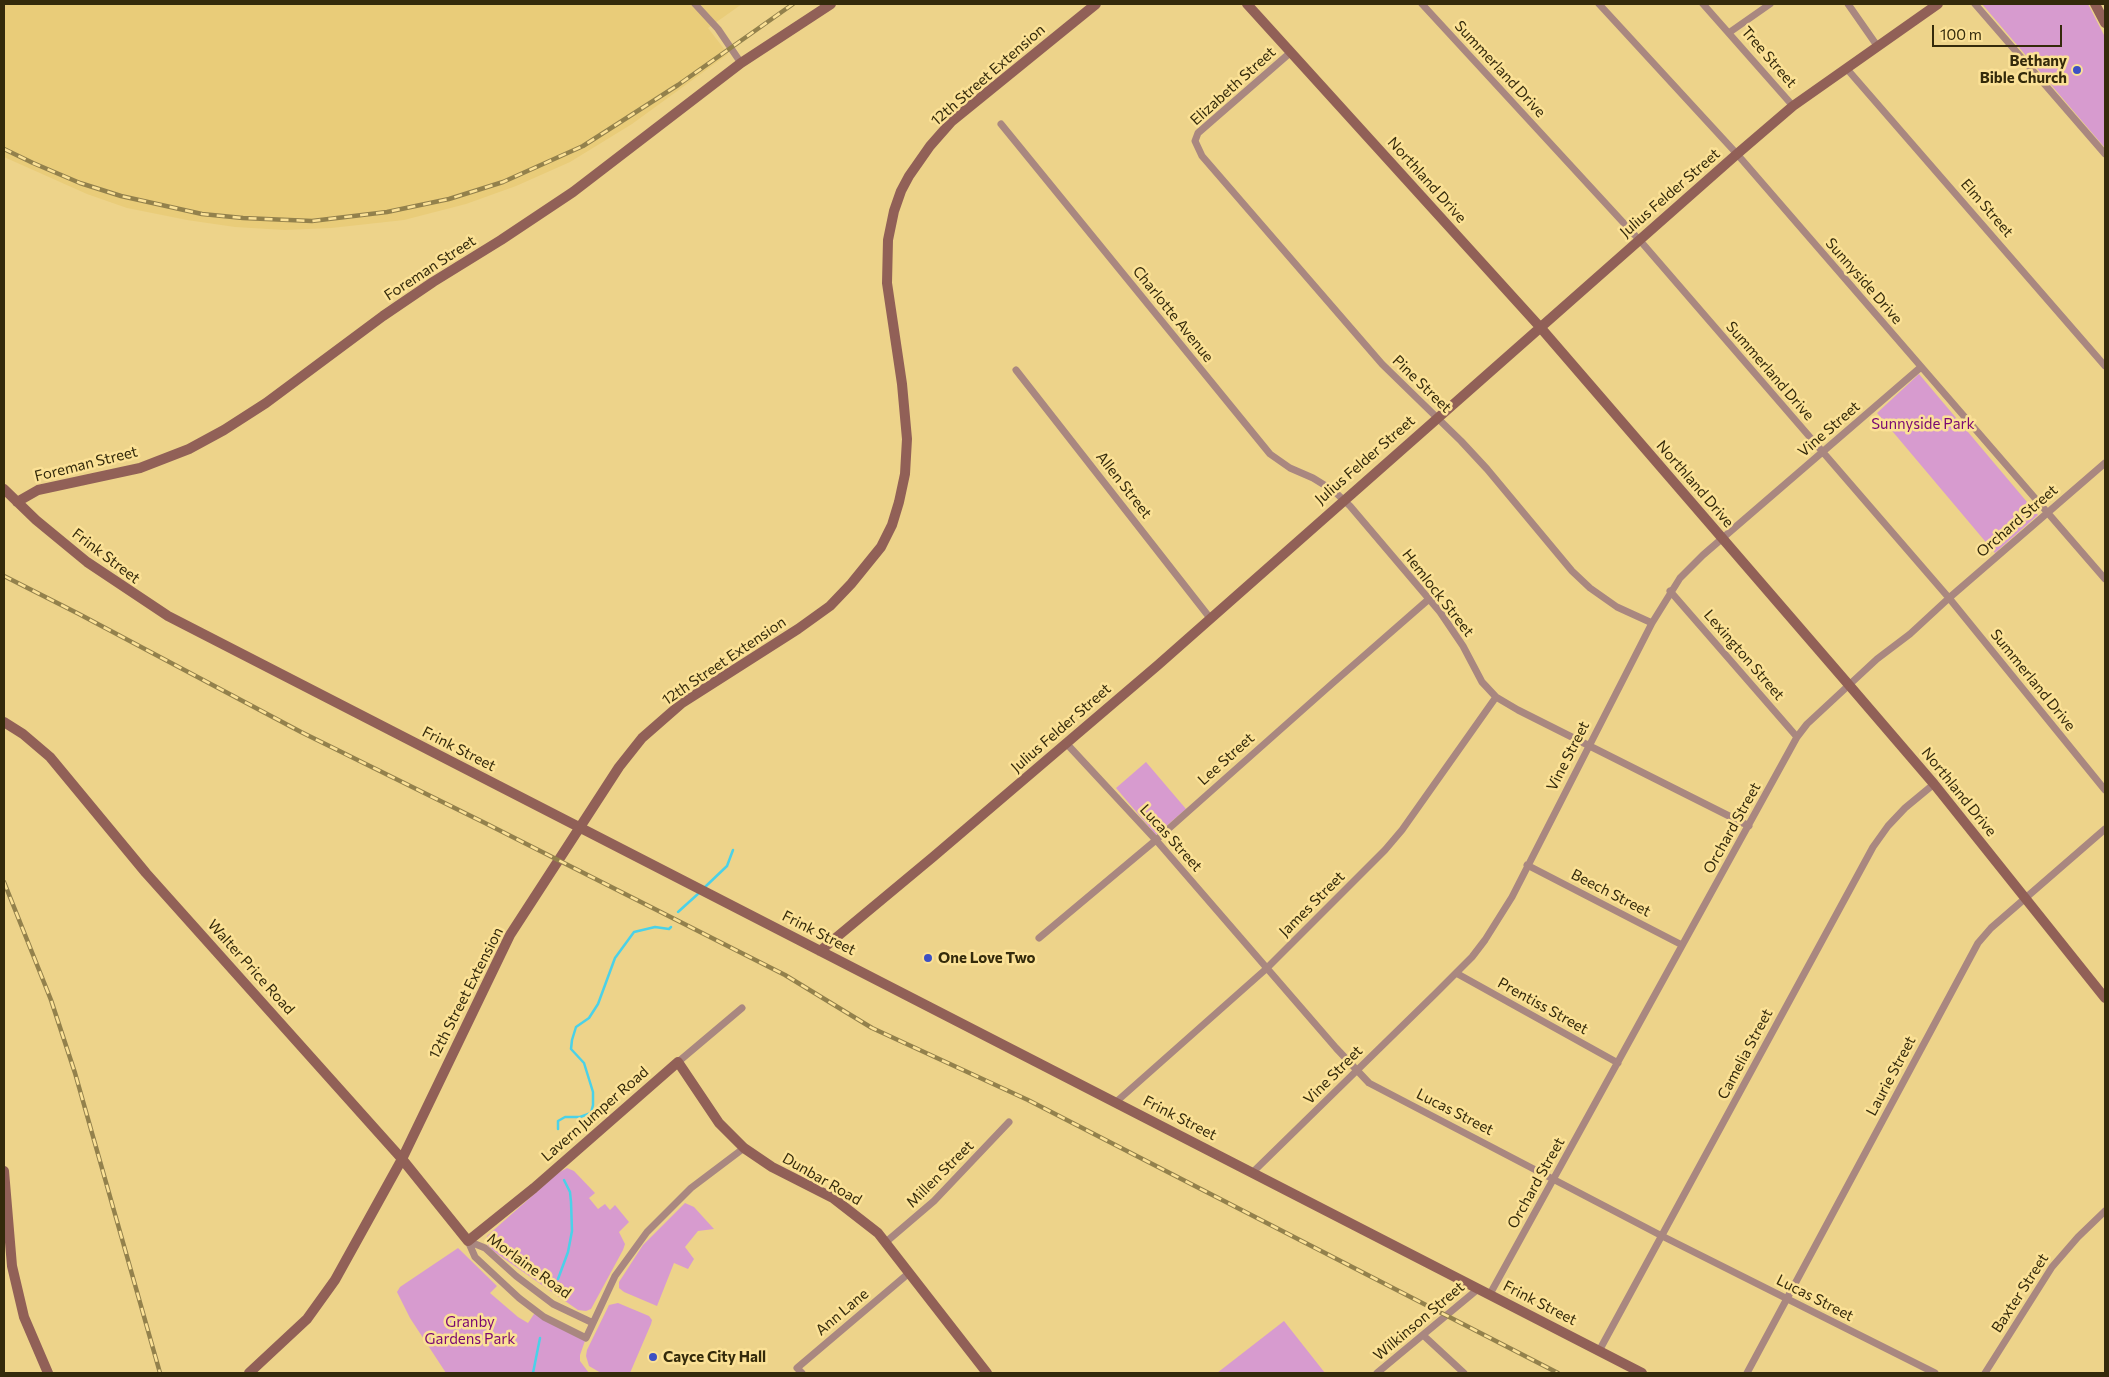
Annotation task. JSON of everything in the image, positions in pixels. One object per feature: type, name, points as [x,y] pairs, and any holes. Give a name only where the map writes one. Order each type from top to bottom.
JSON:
[{"type":"street","points":[[696,4],[718,29],[741,63]]},
{"type":"street","name":"Foreman Street","points":[[17,502],[38,490],[114,474],[154,463],[189,449],[224,430],[266,403],[383,316],[509,236],[573,192],[741,63],[831,4]]},
{"type":"street","name":"12th Street Extension","points":[[249,1373],[306,1319],[335,1280],[402,1159],[501,952],[619,767],[642,738],[682,702],[798,629],[830,606],[881,547],[892,525],[900,502],[905,474],[907,439],[887,283],[888,240],[894,211],[905,183],[930,146],[952,121],[1096,4]]},
{"type":"street","name":"Northland Drive","points":[[1247,4],[1540,327],[1723,538],[1934,784],[2105,998]]},
{"type":"street","name":"Summerland Drive","points":[[1422,4],[1639,240],[1948,598],[2105,790]]},
{"type":"street","name":"Sunnyside Drive","points":[[1599,4],[1737,154],[2105,580]]},
{"type":"street","name":"Tree Street","points":[[1703,4],[1730,32],[1794,106]]},
{"type":"street","points":[[1730,32],[1770,4]]},
{"type":"street","points":[[1848,4],[1878,48]]},
{"type":"street","name":"Julius Felder Street","points":[[820,951],[1066,743],[1210,618],[1737,154],[1794,106],[1938,4]]},
{"type":"street","points":[[1975,4],[2105,154]]},
{"type":"street","points":[[2095,4],[2105,23]]},
{"type":"street","name":"Elizabeth Street","points":[[1196,141],[1198,133],[1291,52]]},
{"type":"street","name":"Elm Street","points":[[1847,69],[2105,366]]},
{"type":"street","name":"Charlotte Avenue","points":[[1001,124],[1270,454],[1290,468],[1313,478],[1344,499]]},
{"type":"street","name":"Pine Street","points":[[1196,141],[1197,149],[1202,156],[1308,280],[1382,364],[1487,469],[1572,572],[1616,607],[1652,622]]},
{"type":"street","name":"Vine Street","points":[[1253,1172],[1472,957],[1499,919],[1652,622],[1670,591],[1691,566],[1921,367]]},
{"type":"street","name":"Allen Street","points":[[1016,370],[1210,618]]},
{"type":"street","name":"Orchard Street","points":[[1490,1294],[1797,737],[1807,724],[1877,659],[1910,634],[1948,598],[2105,463]]},
{"type":"street","name":"Frink Street","points":[[4,489],[86,562],[168,616],[1642,1373]]},
{"type":"street","name":"Hemlock Street","points":[[1344,499],[1430,599],[1463,646],[1482,682],[1496,697],[1518,710],[1749,826]]},
{"type":"street","name":"Lexington Street","points":[[1670,591],[1797,737]]},
{"type":"street","name":"Lee Street","points":[[1039,938],[1156,840],[1430,599]]},
{"type":"street","name":"James Street","points":[[1116,1102],[1266,969],[1385,850],[1402,830],[1496,697]]},
{"type":"street","name":"Walter Price Road","points":[[4,722],[23,734],[50,757],[146,872],[402,1159],[468,1241]]},
{"type":"street","name":"Lucas Street","points":[[1066,743],[1156,840],[1266,969],[1356,1070],[1377,1088],[1662,1236],[1935,1373]]},
{"type":"street","name":"Camelia Street","points":[[1598,1351],[1873,847],[1894,820],[1934,784]]},
{"type":"street","name":"Laurie Street","points":[[1747,1373],[1973,951],[1990,928],[2026,899],[2105,829]]},
{"type":"street","name":"Beech Street","points":[[1527,865],[1682,946]]},
{"type":"street","name":"Prentiss Street","points":[[1456,973],[1618,1063]]},
{"type":"street","name":"Lavern Jumper Road","points":[[468,1241],[534,1188],[742,1008]]},
{"type":"street","name":"Dunbar Road","points":[[678,1062],[719,1123],[744,1148],[772,1167],[833,1198],[871,1227],[886,1242],[987,1373]]},
{"type":"street","name":"Millen Street","points":[[886,1242],[948,1188],[1009,1122]]},
{"type":"street","name":"Morlaine Road","points":[[468,1241],[475,1257],[518,1298],[544,1317],[586,1338],[615,1276],[647,1232],[691,1188],[744,1148]]},
{"type":"street","points":[[4,1170],[8,1266],[24,1317],[48,1373]]},
{"type":"street","name":"Baxter Street","points":[[1985,1373],[2052,1267],[2078,1237],[2105,1211]]},
{"type":"street","name":"Morlaine Road","points":[[468,1241],[485,1248],[516,1276],[553,1304],[593,1323]]},
{"type":"street","name":"Ann Lane","points":[[802,1373],[797,1368],[909,1273]]},
{"type":"street","name":"Wilkinson Street","points":[[1377,1373],[1478,1289]]},
{"type":"street","points":[[1423,1335],[1464,1373]]},
{"type":"shaded area","points":[[4,4],[742,4],[708,28],[728,54],[632,124],[570,162],[516,186],[466,204],[404,220],[331,228],[285,230],[235,227],[127,208],[87,194],[4,157]]},
{"type":"green space","points":[[1982,4],[2088,4],[2105,37],[2105,148]]},
{"type":"green space","name":"Sunnyside Park","points":[[1919,374],[2038,515],[1995,553],[1877,413]]},
{"type":"green space","points":[[1146,762],[1186,809],[1156,835],[1116,788]]},
{"type":"green space","points":[[567,1168],[574,1171],[595,1193],[589,1198],[598,1209],[605,1204],[610,1210],[615,1205],[629,1222],[619,1232],[625,1244],[623,1250],[591,1309],[586,1311],[578,1310],[493,1251],[486,1243],[487,1236],[558,1173]]},
{"type":"green space","points":[[685,1203],[694,1207],[714,1229],[698,1231],[685,1247],[694,1259],[688,1269],[674,1263],[657,1306],[624,1292],[619,1288],[619,1282],[643,1245]]},
{"type":"green space","name":"Granby Gardens Park","points":[[458,1248],[497,1286],[490,1293],[518,1317],[528,1323],[536,1311],[586,1338],[580,1355],[580,1361],[589,1373],[446,1373],[410,1318],[397,1292],[400,1287]]},
{"type":"green space","points":[[618,1303],[649,1316],[652,1320],[630,1373],[601,1373],[589,1366],[586,1356],[587,1350],[609,1305]]},
{"type":"green space","points":[[1284,1321],[1325,1373],[1217,1373]]},
{"type":"waterway","points":[[705,887],[727,866],[733,850]]},
{"type":"waterway","points":[[678,912],[699,893]]},
{"type":"waterway","points":[[558,1129],[558,1121],[565,1117],[580,1117],[591,1113],[593,1105],[593,1092],[584,1063],[571,1049],[576,1027],[589,1018],[598,1004],[615,958],[634,932],[655,927],[669,929],[671,927]]},
{"type":"waterway","points":[[558,1279],[568,1252],[572,1231],[570,1192],[564,1180]]},
{"type":"waterway","points":[[533,1373],[540,1338]]},
{"type":"railway","points":[[4,149],[80,183],[121,196],[202,214],[312,221],[387,212],[449,199],[503,182],[583,146],[678,85],[793,4]]},
{"type":"railway","points":[[4,576],[301,732],[785,975],[872,1028],[1028,1100],[1558,1373]]},
{"type":"railway","points":[[4,882],[51,1000],[75,1073],[160,1373]]},
{"type":"place","name":"Bethany Bible Church","points":[[2077,70]]},
{"type":"place","name":"One Love Two","points":[[928,958]]},
{"type":"place","name":"Cayce City Hall","points":[[653,1357]]}]
